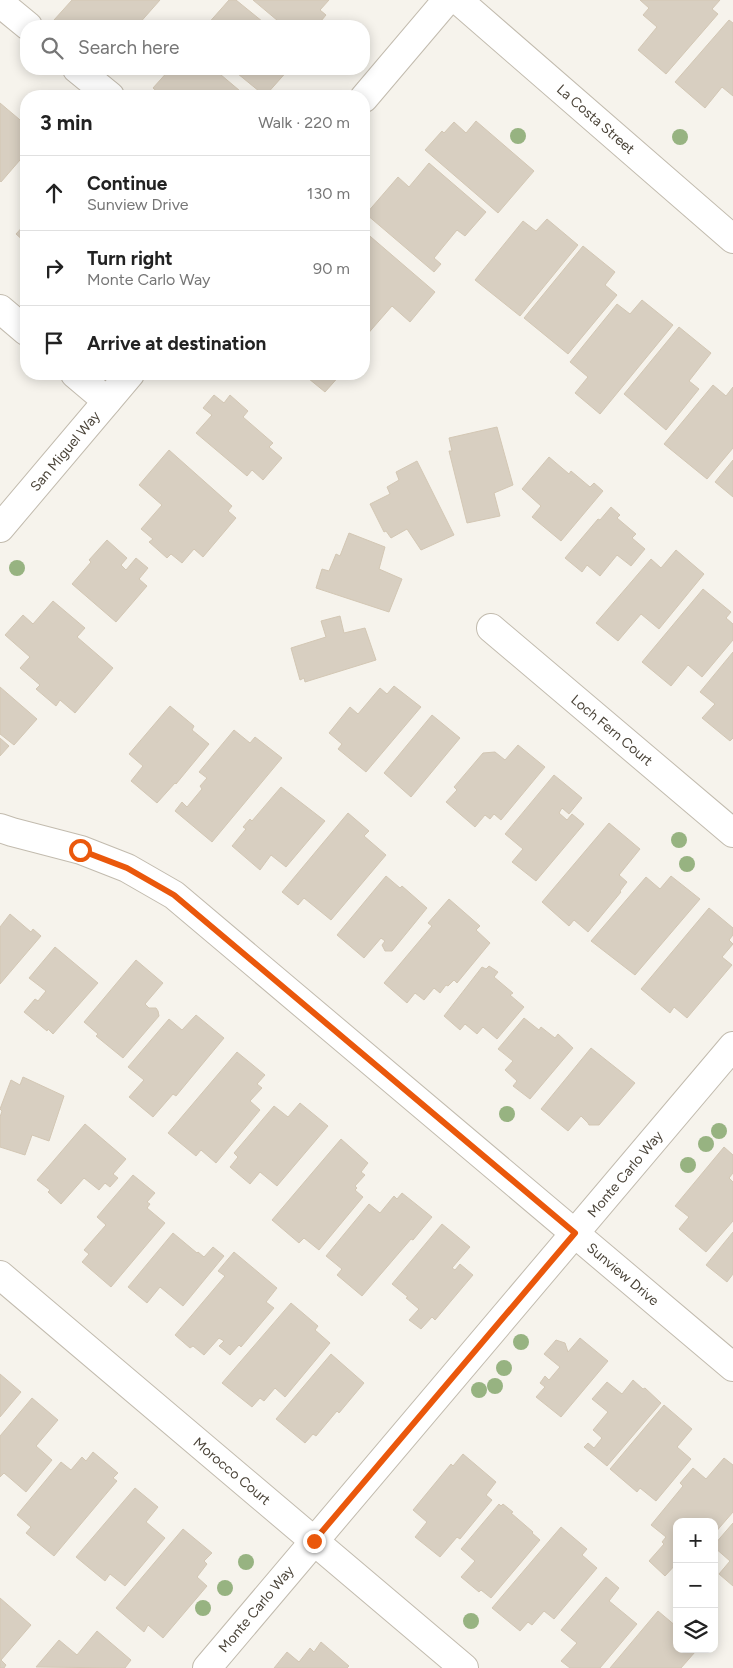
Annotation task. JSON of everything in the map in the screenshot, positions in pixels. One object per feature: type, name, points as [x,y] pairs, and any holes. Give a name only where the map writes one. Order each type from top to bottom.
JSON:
[{"type":"street","points":[[370,91],[447,0]]},
{"type":"street","name":"La Costa Street","points":[[458,0],[733,239]]},
{"type":"street","points":[[0,2],[21,20]]},
{"type":"street","points":[[85,75],[103,90]]},
{"type":"street","points":[[0,308],[20,326]]},
{"type":"street","points":[[82,380],[107,401]]},
{"type":"street","name":"San Miguel Way","points":[[0,528],[125,380]]},
{"type":"street","name":"Loch Fern Court","points":[[491,628],[733,833]]},
{"type":"street","name":"Sunview Drive","points":[[0,828],[80,850],[127,868],[174,895],[733,1367]]},
{"type":"street","name":"Monte Carlo Way","points":[[206,1668],[733,1046]]},
{"type":"street","name":"Morocco Court","points":[[0,1275],[464,1668]]},
{"type":"building","points":[[72,0],[160,0],[142,20],[54,20]]},
{"type":"building","points":[[229,0],[236,0],[261,20],[211,20]]},
{"type":"building","points":[[253,0],[329,0],[320,10],[326,15],[322,20],[277,20]]},
{"type":"building","points":[[640,0],[720,0],[712,9],[718,14],[666,74],[638,50],[657,27],[643,15],[649,8]]},
{"type":"building","points":[[729,20],[733,23],[733,96],[722,87],[705,108],[675,82]]},
{"type":"building","points":[[165,75],[221,75],[239,90],[155,90],[153,88]]},
{"type":"building","points":[[239,75],[284,75],[270,90],[258,90]]},
{"type":"building","points":[[0,103],[20,120],[20,160],[0,181]]},
{"type":"building","points":[[476,121],[534,171],[498,213],[425,150],[442,131],[444,133],[454,122],[466,133]]},
{"type":"building","points":[[429,163],[486,212],[465,236],[457,230],[434,258],[441,264],[434,272],[370,217],[370,209],[398,177],[409,187]]},
{"type":"building","points":[[547,219],[578,245],[520,316],[475,280],[523,221],[536,231]]},
{"type":"building","points":[[20,230],[20,238],[16,234]]},
{"type":"building","points":[[370,236],[435,292],[410,322],[392,306],[370,331]]},
{"type":"building","points":[[583,246],[615,272],[605,285],[617,295],[568,354],[524,318]]},
{"type":"building","points":[[642,300],[673,325],[600,414],[575,393],[588,377],[570,362],[617,304],[630,314]]},
{"type":"building","points":[[679,327],[711,353],[689,381],[699,389],[666,430],[624,394]]},
{"type":"building","points":[[310,380],[336,380],[325,392]]},
{"type":"building","points":[[713,385],[726,396],[733,387],[733,448],[707,479],[664,444]]},
{"type":"building","points":[[214,395],[224,403],[230,395],[248,411],[243,417],[273,443],[269,447],[282,458],[263,480],[252,470],[247,476],[196,433],[212,415],[203,408]]},
{"type":"building","points":[[497,427],[513,485],[494,493],[500,516],[467,523],[449,451],[452,451],[449,438]]},
{"type":"building","points":[[169,450],[232,506],[228,511],[236,518],[203,557],[194,549],[182,563],[171,554],[167,558],[149,542],[153,539],[141,529],[162,505],[139,485]]},
{"type":"building","points":[[549,457],[569,474],[571,471],[590,487],[594,483],[603,491],[561,541],[532,517],[541,506],[522,489]]},
{"type":"building","points":[[733,460],[733,497],[715,482]]},
{"type":"building","points":[[417,461],[454,535],[421,550],[407,529],[391,538],[386,531],[384,532],[370,504],[390,494],[387,487],[399,480],[396,472]]},
{"type":"building","points":[[611,507],[620,515],[617,518],[636,534],[632,538],[645,549],[631,566],[617,555],[600,576],[587,565],[582,572],[565,558],[598,519],[600,520]]},
{"type":"building","points":[[349,533],[385,547],[379,569],[402,579],[389,612],[316,588],[322,569],[329,571],[336,554],[340,556]]},
{"type":"building","points":[[107,540],[127,558],[121,565],[126,570],[136,558],[148,568],[139,579],[147,586],[116,622],[72,584],[91,562],[89,560]]},
{"type":"building","points":[[676,550],[704,574],[659,629],[641,614],[618,641],[596,623],[651,559],[661,568]]},
{"type":"building","points":[[703,589],[731,612],[726,618],[733,624],[733,640],[702,677],[688,665],[671,686],[642,662]]},
{"type":"building","points":[[53,601],[85,628],[77,637],[113,668],[75,713],[60,700],[56,706],[36,689],[40,685],[20,668],[30,657],[5,635],[23,615],[33,624]]},
{"type":"building","points":[[340,616],[344,633],[365,628],[376,660],[305,682],[304,678],[300,680],[291,648],[326,637],[321,621]]},
{"type":"building","points":[[733,652],[733,738],[730,741],[702,718],[715,704],[700,692]]},
{"type":"building","points":[[394,686],[421,707],[366,772],[338,749],[342,744],[329,733],[350,707],[358,714],[380,688],[387,694]]},
{"type":"building","points":[[0,687],[37,719],[14,745],[0,734]]},
{"type":"building","points":[[170,706],[194,726],[192,730],[209,744],[176,784],[157,803],[131,781],[143,766],[129,754]]},
{"type":"building","points":[[432,715],[460,738],[411,797],[384,773]]},
{"type":"building","points":[[234,730],[250,743],[255,737],[282,758],[212,842],[175,811],[182,802],[187,807],[202,789],[200,786],[207,778],[199,772]]},
{"type":"building","points":[[0,738],[9,746],[0,756]]},
{"type":"building","points":[[518,745],[545,767],[501,820],[494,814],[490,819],[485,815],[475,827],[446,802],[457,790],[454,787],[483,753],[495,752],[505,760]]},
{"type":"building","points":[[554,775],[582,798],[569,814],[562,808],[559,813],[567,820],[572,814],[584,824],[536,881],[512,862],[523,849],[505,834]]},
{"type":"building","points":[[281,787],[325,821],[286,867],[271,855],[260,870],[232,846],[246,829],[243,827],[250,819],[252,821]]},
{"type":"building","points":[[348,813],[369,831],[364,836],[386,855],[331,920],[304,898],[298,905],[282,892]]},
{"type":"building","points":[[609,823],[640,849],[619,875],[627,882],[621,892],[588,932],[574,920],[569,926],[542,902]]},
{"type":"building","points":[[386,876],[400,888],[402,886],[427,908],[392,951],[385,951],[382,945],[385,941],[381,938],[364,958],[337,935]]},
{"type":"building","points":[[671,876],[700,899],[635,975],[591,941],[646,877],[660,889]]},
{"type":"building","points":[[449,899],[480,926],[476,930],[490,943],[457,983],[454,980],[448,986],[446,985],[440,993],[434,988],[424,1000],[415,993],[407,1003],[384,983],[432,926],[428,923]]},
{"type":"building","points":[[709,908],[733,928],[733,935],[729,940],[733,944],[722,957],[732,965],[687,1018],[674,1007],[670,1013],[641,989]]},
{"type":"building","points":[[10,914],[31,932],[33,929],[41,936],[0,984],[0,927]]},
{"type":"building","points":[[55,947],[98,983],[53,1034],[24,1012],[35,999],[38,1001],[46,991],[29,978]]},
{"type":"building","points":[[136,960],[163,983],[145,1004],[149,1008],[156,1008],[159,1016],[123,1058],[96,1036],[98,1034],[84,1022]]},
{"type":"building","points":[[489,966],[498,972],[494,977],[513,993],[510,995],[524,1007],[497,1039],[483,1027],[477,1034],[465,1024],[460,1030],[444,1016],[482,967],[486,969]]},
{"type":"building","points":[[196,1015],[224,1038],[176,1096],[173,1094],[153,1117],[129,1097],[144,1080],[128,1067],[169,1019],[182,1030]]},
{"type":"building","points":[[524,1018],[539,1030],[541,1027],[555,1038],[558,1034],[573,1048],[530,1099],[513,1086],[517,1081],[505,1070],[513,1061],[498,1049]]},
{"type":"building","points":[[591,1048],[635,1083],[599,1125],[589,1125],[581,1116],[568,1131],[541,1109]]},
{"type":"building","points":[[237,1052],[265,1075],[257,1084],[262,1088],[250,1101],[260,1110],[216,1163],[201,1150],[196,1156],[168,1133]]},
{"type":"building","points":[[23,1077],[64,1096],[49,1141],[32,1135],[25,1155],[0,1147],[0,1117],[2,1111],[0,1109],[11,1080],[20,1085]]},
{"type":"building","points":[[300,1103],[328,1126],[277,1186],[260,1172],[250,1184],[230,1167],[238,1157],[234,1153],[274,1106],[288,1117]]},
{"type":"building","points":[[85,1124],[126,1159],[113,1174],[118,1178],[110,1187],[105,1183],[99,1190],[84,1178],[61,1204],[48,1192],[50,1190],[37,1180]]},
{"type":"building","points":[[341,1139],[368,1163],[361,1172],[365,1175],[355,1186],[357,1188],[355,1190],[363,1197],[319,1250],[304,1238],[299,1243],[272,1220]]},
{"type":"building","points":[[724,1147],[733,1155],[733,1173],[729,1178],[733,1182],[733,1221],[706,1252],[679,1229],[689,1217],[675,1206]]},
{"type":"building","points":[[133,1175],[155,1193],[147,1202],[150,1204],[147,1208],[165,1223],[111,1287],[82,1262],[89,1254],[84,1250],[106,1225],[97,1217]]},
{"type":"building","points":[[402,1193],[432,1217],[362,1296],[337,1275],[342,1269],[326,1256],[369,1204],[380,1213],[394,1196],[397,1199]]},
{"type":"building","points":[[442,1224],[470,1247],[452,1268],[455,1270],[460,1264],[473,1275],[435,1320],[432,1317],[421,1329],[409,1320],[419,1309],[392,1284]]},
{"type":"building","points":[[733,1232],[733,1274],[727,1282],[706,1265]]},
{"type":"building","points":[[173,1233],[204,1257],[213,1247],[224,1256],[183,1306],[160,1287],[147,1303],[128,1287]]},
{"type":"building","points":[[234,1252],[277,1288],[266,1302],[274,1308],[241,1347],[239,1345],[230,1355],[219,1346],[224,1341],[219,1338],[204,1355],[193,1346],[190,1348],[175,1335],[225,1276],[218,1271]]},
{"type":"building","points":[[291,1303],[318,1326],[315,1330],[330,1343],[285,1397],[275,1388],[264,1401],[260,1398],[252,1407],[222,1383]]},
{"type":"building","points":[[580,1338],[608,1361],[561,1417],[536,1397],[545,1387],[540,1383],[545,1376],[549,1380],[560,1367],[544,1354],[556,1340],[565,1343],[568,1352]]},
{"type":"building","points":[[331,1354],[364,1383],[339,1413],[337,1411],[316,1436],[313,1434],[305,1443],[276,1419]]},
{"type":"building","points":[[0,1374],[21,1392],[0,1417]]},
{"type":"building","points":[[633,1380],[661,1403],[607,1466],[584,1447],[588,1443],[594,1448],[602,1438],[593,1430],[608,1412],[592,1399],[607,1382],[622,1394]]},
{"type":"building","points":[[32,1398],[58,1420],[36,1446],[52,1460],[26,1492],[4,1473],[0,1477],[0,1436]]},
{"type":"building","points":[[664,1405],[692,1429],[677,1447],[691,1459],[656,1501],[640,1488],[637,1492],[610,1469]]},
{"type":"building","points":[[93,1452],[118,1473],[113,1478],[117,1481],[54,1556],[26,1533],[31,1527],[17,1515],[61,1462],[71,1470],[82,1457],[86,1461]]},
{"type":"building","points":[[463,1454],[496,1482],[486,1495],[492,1500],[460,1539],[457,1537],[440,1557],[415,1537],[427,1522],[413,1510],[451,1464],[453,1466]]},
{"type":"building","points":[[724,1458],[733,1465],[733,1512],[718,1529],[718,1518],[673,1518],[673,1567],[665,1576],[649,1561],[664,1544],[662,1542],[666,1537],[651,1525],[683,1486],[680,1483],[693,1468],[706,1479]]},
{"type":"building","points":[[135,1488],[158,1507],[146,1522],[165,1538],[125,1586],[110,1574],[105,1581],[76,1557]]},
{"type":"building","points":[[499,1504],[501,1506],[503,1504],[513,1512],[511,1513],[540,1540],[491,1598],[481,1590],[479,1592],[461,1577],[475,1561],[461,1549]]},
{"type":"building","points":[[733,1523],[733,1586],[719,1574],[730,1561],[718,1550],[718,1540]]},
{"type":"building","points":[[561,1527],[587,1549],[582,1555],[597,1568],[554,1619],[544,1611],[532,1625],[528,1622],[520,1631],[492,1608]]},
{"type":"building","points":[[183,1529],[212,1553],[204,1561],[207,1564],[197,1577],[207,1586],[163,1638],[148,1625],[144,1632],[116,1608]]},
{"type":"building","points":[[606,1577],[619,1588],[609,1601],[637,1624],[600,1668],[570,1668],[561,1661],[577,1643],[561,1630]]},
{"type":"building","points":[[0,1598],[31,1625],[1,1660],[6,1665],[4,1668],[0,1668]]},
{"type":"building","points":[[658,1611],[673,1624],[673,1653],[694,1653],[681,1668],[610,1668]]},
{"type":"building","points":[[97,1631],[131,1660],[125,1668],[36,1667],[59,1640],[77,1655]]},
{"type":"building","points":[[321,1642],[349,1666],[347,1668],[274,1668],[287,1652],[299,1662],[310,1648],[314,1652]]},
{"type":"route","points":[[80,850],[127,868],[174,895],[575,1233],[314,1541]]}]
